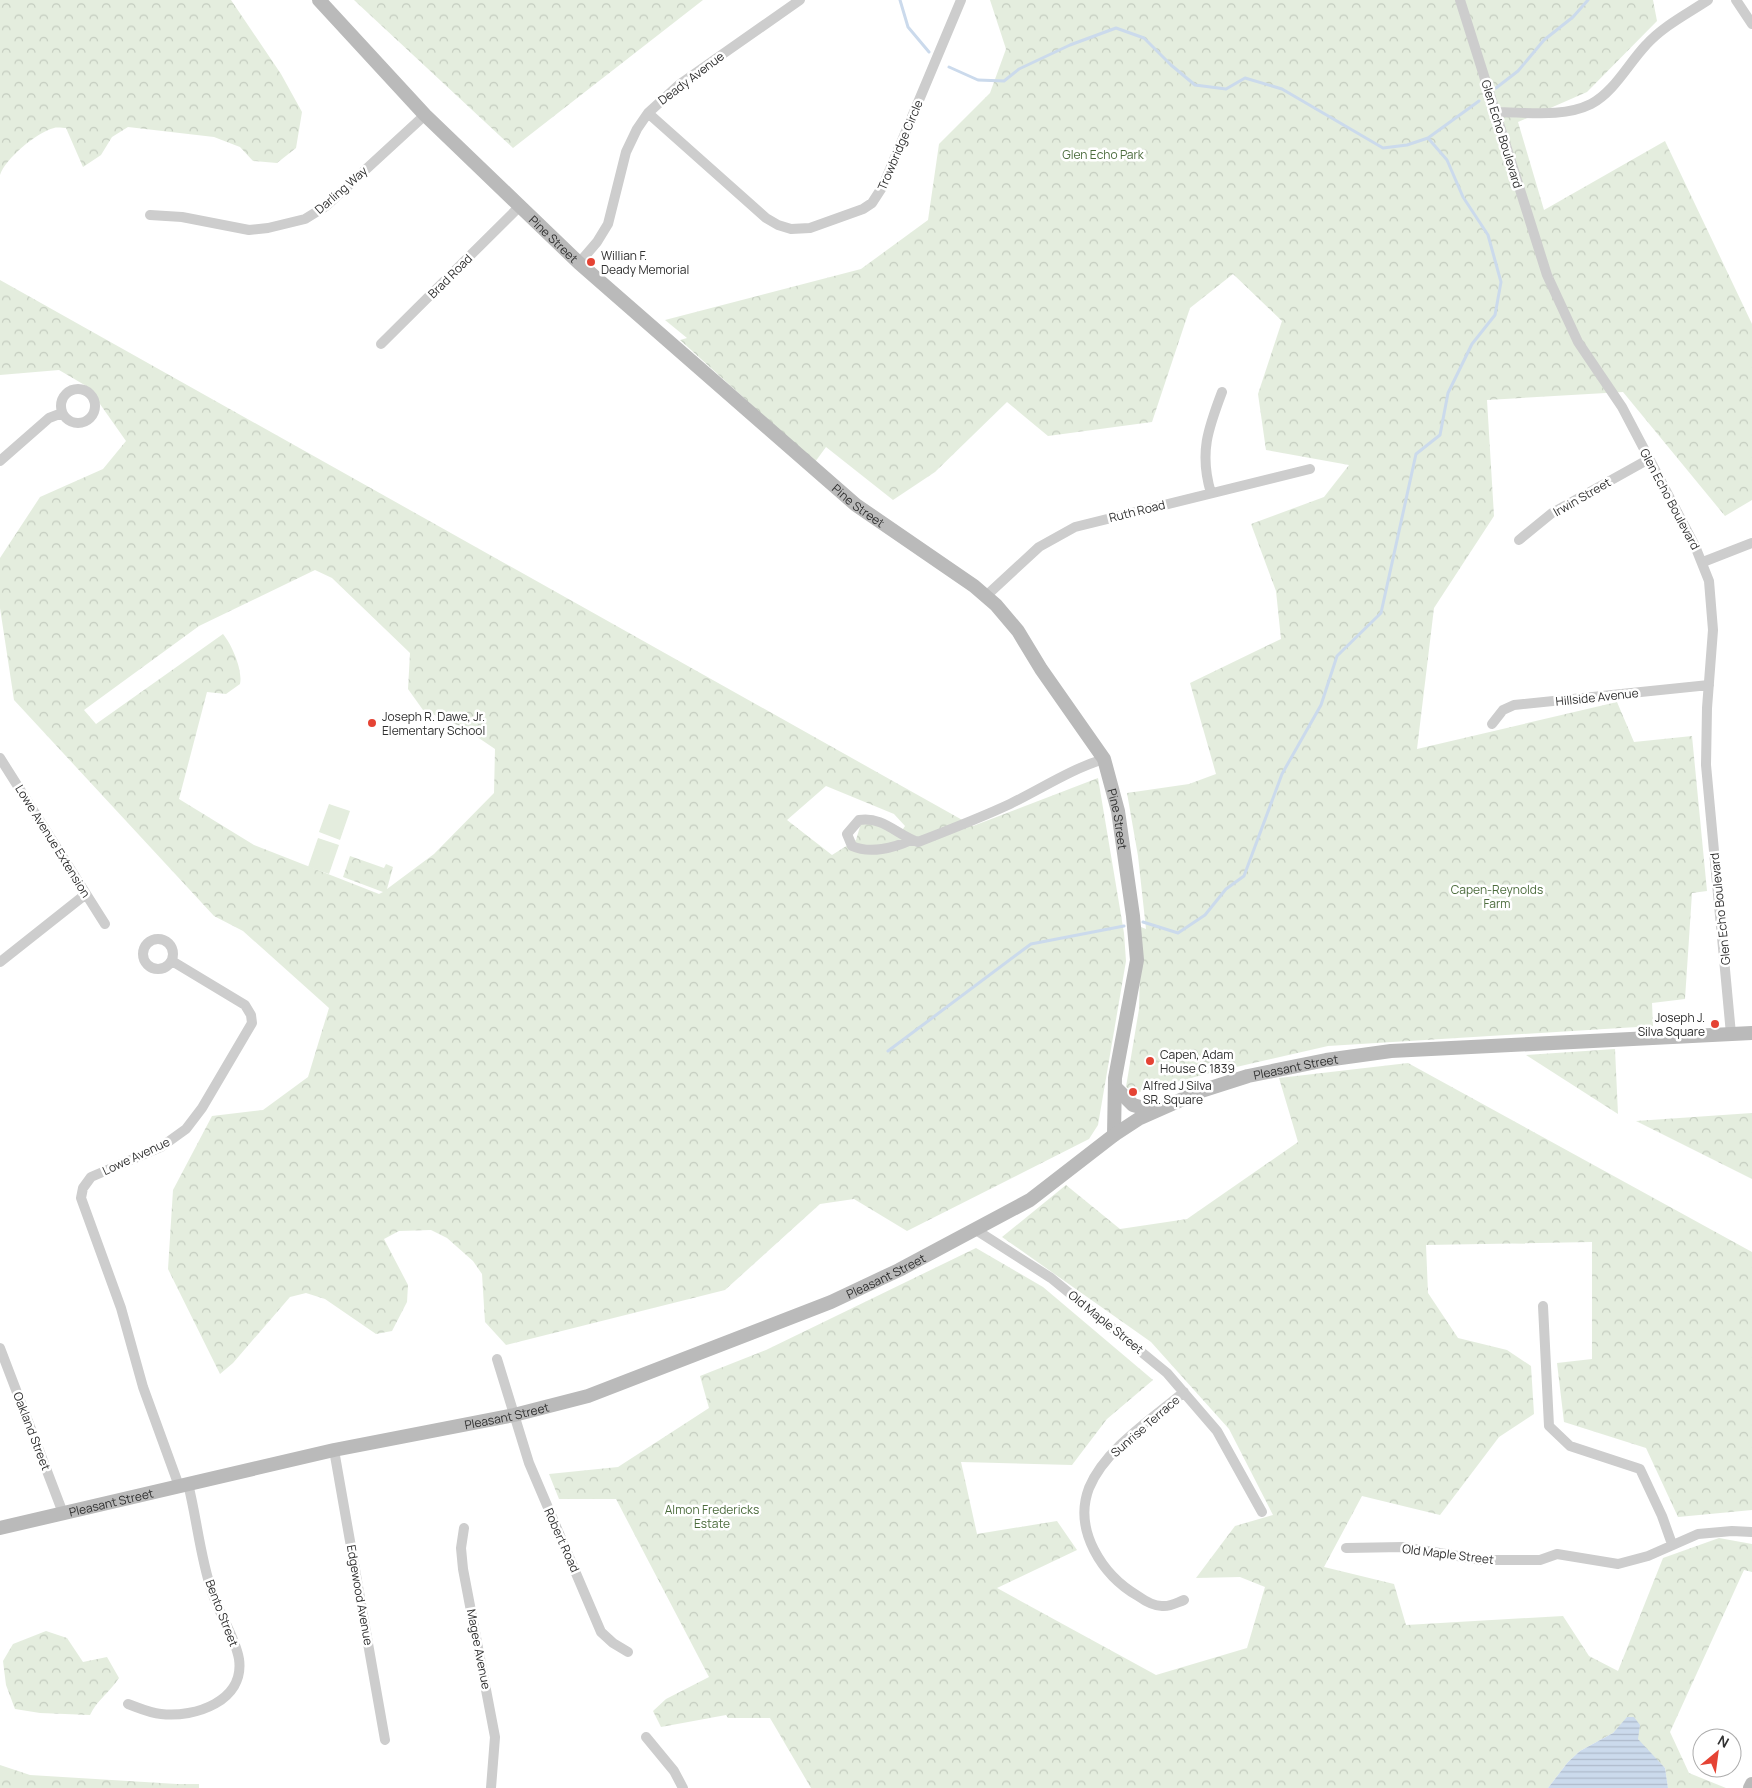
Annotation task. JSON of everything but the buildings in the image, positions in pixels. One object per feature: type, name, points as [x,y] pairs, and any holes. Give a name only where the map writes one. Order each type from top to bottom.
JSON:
[{"type":"main road","name":"Pine Street","points":[[319,0],[425,115],[579,264],[856,505],[956,572],[986,596],[1012,623],[1041,670],[1095,742],[1104,759],[1118,811],[1136,950],[1134,983],[1119,1053],[1115,1087],[1114,1135]]},
{"type":"main road","name":"Pleasant Street","points":[[0,1528],[334,1450],[514,1415],[588,1396],[804,1312],[899,1270],[1030,1200],[1114,1135],[1154,1111],[1201,1091],[1248,1076],[1354,1055],[1391,1051],[1752,1033]]},
{"type":"main road","points":[[1115,1087],[1133,1105],[1154,1111]]},
{"type":"main road","points":[[1750,1788],[1752,1784]]},
{"type":"street","name":"Deady Avenue","points":[[579,264],[597,242],[608,224],[626,152],[636,129],[648,113],[671,91],[800,0]]},
{"type":"street","name":"Trowbridge Circle","points":[[648,113],[766,218],[778,225],[804,230],[857,212],[872,203],[883,186],[961,0]]},
{"type":"street","name":"Glen Echo Boulevard","points":[[1460,0],[1547,275],[1561,310],[1578,342],[1622,407],[1703,562],[1709,580],[1713,616],[1706,731],[1707,779],[1731,1034]]},
{"type":"street","points":[[1496,112],[1565,111],[1590,104],[1608,89],[1654,37],[1708,0]]},
{"type":"street","points":[[1736,0],[1752,24]]},
{"type":"street","name":"Darling Way","points":[[150,215],[182,217],[249,230],[268,228],[305,219],[326,206],[425,115]]},
{"type":"street","name":"Brad Road","points":[[380,344],[519,208]]},
{"type":"street","points":[[1211,493],[1204,458],[1210,423],[1222,392]]},
{"type":"street","points":[[0,461],[49,418],[62,413]]},
{"type":"street","name":"Irwin Street","points":[[1518,540],[1552,513],[1649,458]]},
{"type":"street","name":"Ruth Road","points":[[986,596],[1039,547],[1075,527],[1310,469]]},
{"type":"street","points":[[1703,562],[1752,543]]},
{"type":"street","name":"Hillside Avenue","points":[[1492,724],[1503,710],[1514,705],[1709,685]]},
{"type":"street","name":"Lowe Avenue Extension","points":[[0,758],[105,924]]},
{"type":"street","points":[[911,840],[900,845],[868,851],[852,846],[847,834],[859,820],[866,819],[886,824],[911,840],[918,842],[962,825],[1017,800],[1086,764],[1104,759]]},
{"type":"street","points":[[0,962],[86,894]]},
{"type":"street","name":"Lowe Avenue","points":[[172,961],[245,1005],[251,1015],[252,1023],[202,1108],[186,1129],[160,1147],[92,1177],[82,1188],[81,1198],[121,1308],[143,1387],[183,1485]]},
{"type":"street","name":"Old Maple Street","points":[[976,1230],[1051,1278],[1150,1358],[1184,1392],[1217,1431],[1262,1512]]},
{"type":"street","points":[[1543,1306],[1549,1426],[1570,1446],[1640,1469],[1662,1516],[1672,1544]]},
{"type":"street","name":"Oakland Street","points":[[0,1348],[64,1513]]},
{"type":"street","name":"Robert Road","points":[[496,1359],[529,1463],[601,1632],[613,1643],[628,1652]]},
{"type":"street","name":"Sunrise Terrace","points":[[1184,1392],[1111,1454],[1094,1479],[1084,1510],[1090,1542],[1099,1560],[1115,1579],[1155,1605],[1168,1606],[1184,1600]]},
{"type":"street","name":"Edgewood Avenue","points":[[334,1450],[385,1740]]},
{"type":"street","name":"Bento Street","points":[[128,1704],[160,1714],[199,1710],[222,1700],[231,1691],[238,1679],[238,1659],[212,1592],[183,1485]]},
{"type":"street","name":"Magee Avenue","points":[[464,1528],[461,1548],[463,1569],[495,1737],[491,1788]]},
{"type":"street","name":"Old Maple Street","points":[[1346,1548],[1403,1547],[1482,1560],[1540,1560],[1557,1554],[1618,1564],[1648,1556],[1698,1534],[1732,1531],[1752,1532]]},
{"type":"street","points":[[646,1737],[670,1765],[683,1788]]},
{"type":"green space","points":[[0,0],[231,0],[281,74],[302,112],[296,148],[277,163],[253,161],[240,147],[214,137],[128,127],[112,137],[101,155],[83,167],[66,128],[54,128],[39,135],[22,147],[8,161],[0,175]]},
{"type":"green space","points":[[354,0],[703,0],[513,148]]},
{"type":"green space","points":[[990,0],[1653,0],[1657,21],[1587,92],[1518,122],[1544,210],[1665,141],[1752,324],[1752,500],[1725,516],[1623,392],[1487,400],[1494,516],[1434,608],[1417,749],[1617,702],[1634,742],[1692,736],[1707,891],[1692,893],[1685,999],[1652,1003],[1653,1026],[1328,1046],[1206,1074],[1135,1093],[1126,1087],[1139,1009],[1141,927],[1146,929],[1138,856],[1127,793],[1189,784],[1216,774],[1190,683],[1281,639],[1276,591],[1251,524],[1324,497],[1349,465],[1266,450],[1258,394],[1282,321],[1233,274],[1190,308],[1152,422],[1048,436],[1007,402],[935,472],[893,500],[826,447],[815,462],[680,340],[687,338],[665,320],[861,269],[928,220],[939,144],[990,93],[1006,49]]},
{"type":"green space","points":[[0,280],[973,826],[1098,778],[1124,933],[1126,961],[1098,1125],[1089,1139],[907,1231],[854,1199],[820,1204],[725,1290],[506,1345],[485,1322],[482,1274],[473,1261],[447,1238],[431,1230],[399,1231],[384,1239],[408,1285],[407,1302],[392,1331],[376,1334],[325,1299],[306,1293],[290,1297],[233,1363],[220,1374],[168,1269],[173,1190],[212,1116],[263,1110],[308,1077],[329,1008],[243,931],[214,916],[14,700],[0,608],[0,558],[40,497],[103,469],[126,441],[88,387],[59,370],[0,375]],"holes":[[[315,570],[332,578],[410,653],[408,689],[423,710],[464,728],[495,749],[494,793],[434,854],[387,889],[393,867],[386,864],[384,868],[350,856],[343,877],[383,892],[379,894],[254,845],[179,799],[207,692],[226,694],[240,684],[240,672],[236,658],[223,634],[96,724],[84,710],[199,626]],[[826,786],[894,814],[905,826],[901,832],[877,824],[861,823],[856,840],[832,855],[787,820]]]},
{"type":"green space","points":[[329,804],[350,811],[340,840],[319,832]]},
{"type":"green space","points":[[318,838],[339,845],[329,874],[308,867]]},
{"type":"green space","points":[[1615,1049],[1618,1114],[1526,1055]]},
{"type":"green space","name":"Almon Fredericks Estate","points":[[1408,1063],[1752,1252],[1752,1510],[1678,1517],[1646,1448],[1564,1422],[1557,1363],[1592,1359],[1592,1242],[1426,1245],[1428,1293],[1458,1338],[1507,1350],[1531,1366],[1534,1414],[1499,1437],[1440,1515],[1362,1496],[1324,1567],[1394,1584],[1406,1625],[1563,1616],[1589,1656],[1618,1671],[1663,1558],[1719,1538],[1752,1544],[1752,1572],[1744,1570],[1670,1732],[1689,1773],[1692,1774],[1692,1778],[1701,1778],[1726,1788],[1668,1788],[1665,1768],[1640,1743],[1628,1717],[1613,1733],[1580,1751],[1568,1762],[1548,1788],[811,1788],[770,1718],[728,1718],[726,1715],[661,1727],[653,1711],[666,1699],[709,1677],[616,1499],[559,1499],[549,1474],[618,1467],[709,1408],[700,1376],[766,1350],[976,1248],[1043,1287],[1153,1380],[1107,1419],[1072,1465],[961,1462],[977,1534],[1057,1521],[1077,1550],[997,1588],[1156,1675],[1247,1648],[1265,1587],[1240,1577],[1196,1578],[1235,1526],[1273,1515],[1229,1429],[1151,1342],[1002,1237],[1066,1185],[1120,1229],[1187,1219],[1298,1142],[1279,1078]]},
{"type":"green space","points":[[1752,1113],[1752,1179],[1636,1121]]},
{"type":"green space","points":[[46,1631],[67,1638],[83,1662],[107,1657],[119,1678],[90,1715],[40,1713],[15,1709],[6,1685],[3,1661],[13,1644]]},
{"type":"green space","points":[[0,1765],[30,1775],[199,1784],[199,1788],[0,1788]]},
{"type":"water","points":[[1627,1717],[1634,1717],[1640,1725],[1638,1739],[1665,1768],[1668,1788],[1548,1788],[1568,1762],[1580,1751],[1613,1733]]},
{"type":"waterway","points":[[900,0],[908,27],[929,52]]},
{"type":"waterway","points":[[1496,88],[1518,71],[1544,40],[1573,17],[1588,0]]},
{"type":"waterway","points":[[949,67],[978,80],[1004,81],[1019,69],[1070,45],[1116,28],[1144,38],[1171,65],[1195,85],[1226,89],[1245,78],[1282,89],[1383,148],[1407,145],[1428,138],[1479,101]]},
{"type":"waterway","points":[[1143,922],[1178,933],[1205,915],[1226,889],[1244,876],[1282,774],[1321,705],[1337,656],[1381,613],[1416,454],[1440,435],[1448,393],[1472,344],[1495,315],[1501,282],[1488,235],[1463,197],[1447,160],[1428,138]]},
{"type":"waterway","points":[[888,1051],[1031,944],[1124,926]]},
{"type":"place","name":"Willian F. Deady Memorial","points":[[591,262]]},
{"type":"place","name":"Joseph R. Dawe, Jr. Elementary School","points":[[372,723]]},
{"type":"place","name":"Joseph J. Silva Square","points":[[1715,1024]]},
{"type":"place","name":"Capen, Adam House C 1839","points":[[1150,1061]]},
{"type":"place","name":"Alfred J Silva SR. Square","points":[[1133,1092]]},
{"type":"park label","name":"Glen Echo Park","points":[[1103,154]]},
{"type":"park label","name":"Capen-Reynolds Farm","points":[[1497,896]]}]
